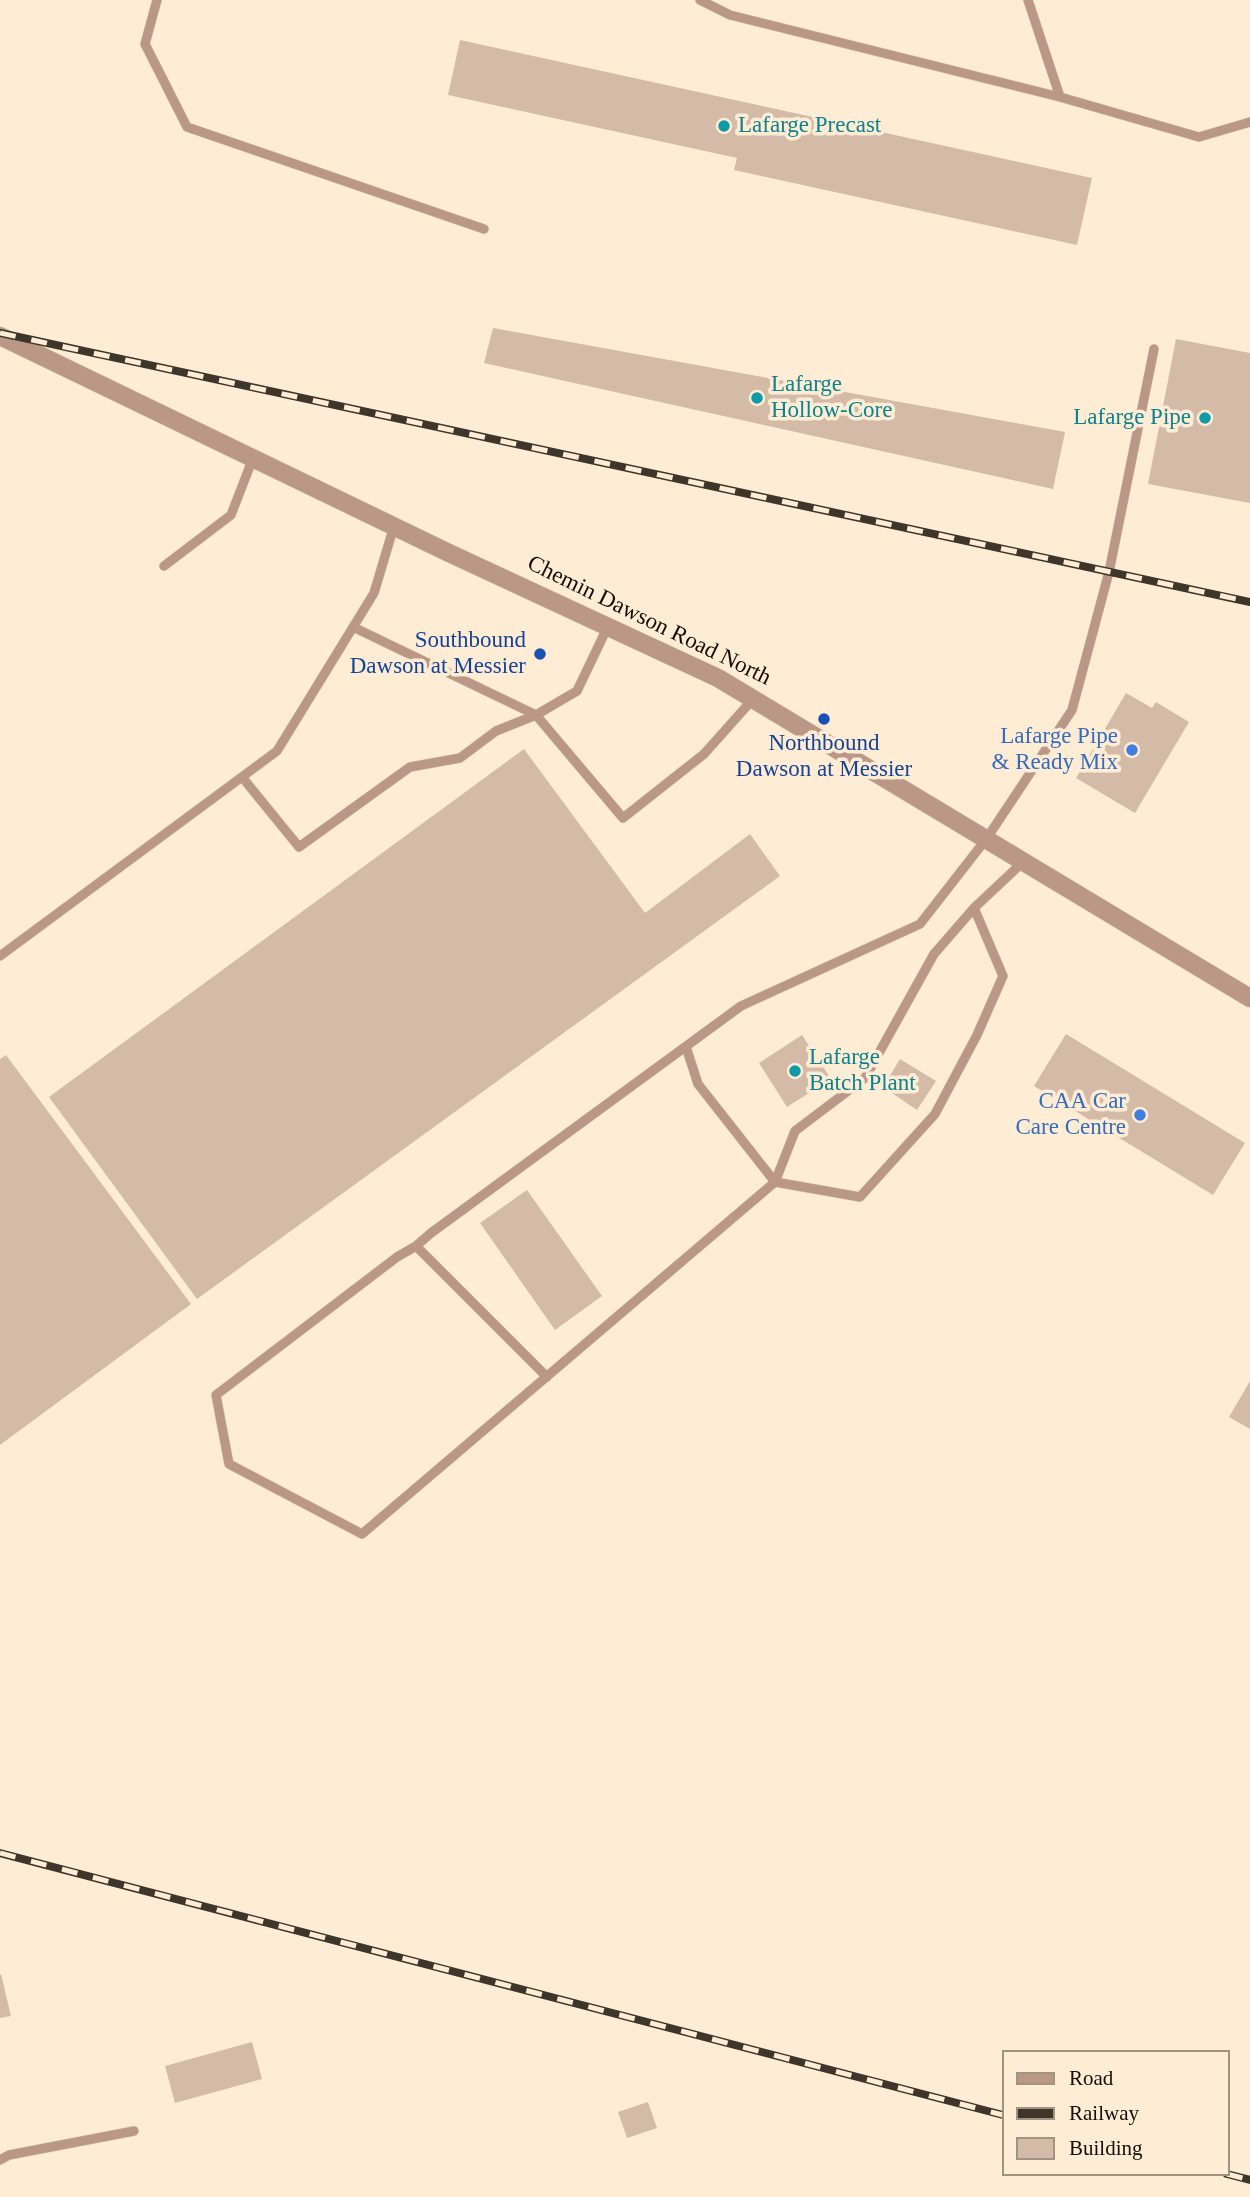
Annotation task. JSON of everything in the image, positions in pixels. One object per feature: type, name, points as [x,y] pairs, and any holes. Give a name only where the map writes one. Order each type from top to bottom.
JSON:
[{"type":"street","name":"Chemin Dawson Road North","points":[[0,336],[394,526],[718,678],[1250,998]]},
{"type":"lane","points":[[158,0],[145,44],[187,127],[484,229]]},
{"type":"lane","points":[[700,0],[730,15],[1060,97],[1199,137],[1250,122]]},
{"type":"lane","points":[[1028,0],[1060,97]]},
{"type":"lane","points":[[1023,862],[974,908],[934,954],[865,1078],[795,1131],[775,1182],[362,1534],[229,1464],[216,1395],[397,1257],[416,1246],[741,1006],[920,924],[987,838],[1072,710],[1109,572],[1154,349]]},
{"type":"lane","points":[[164,566],[231,515],[253,458]]},
{"type":"lane","points":[[0,956],[277,751],[374,593],[394,526]]},
{"type":"lane","points":[[242,777],[299,847],[410,767],[460,758],[496,731],[536,715],[577,691],[608,625]]},
{"type":"lane","points":[[353,627],[536,715],[623,818],[704,754],[754,698]]},
{"type":"lane","points":[[686,1046],[698,1084],[775,1182],[860,1197],[935,1114],[1003,976],[974,908]]},
{"type":"lane","points":[[416,1246],[547,1377]]},
{"type":"lane","points":[[0,2160],[9,2155],[134,2131]]},
{"type":"building","name":"Lafarge Precast","points":[[460,40],[1092,178],[1077,245],[734,170],[737,158],[448,95]]},
{"type":"building","name":"Lafarge Hollow-Core","points":[[493,328],[1065,432],[1053,489],[484,363]]},
{"type":"building","name":"Lafarge Pipe","points":[[1176,339],[1250,353],[1250,503],[1148,484]]},
{"type":"building","name":"Lafarge Pipe & Ready Mix","points":[[1126,693],[1152,708],[1156,702],[1189,722],[1135,813],[1076,778]]},
{"type":"building","points":[[524,749],[645,913],[750,834],[780,876],[197,1299],[49,1097]]},
{"type":"building","name":"CAA Car Care Centre","points":[[1066,1034],[1245,1143],[1213,1195],[1034,1086]]},
{"type":"building","name":"Lafarge Batch Plant","points":[[802,1035],[831,1079],[787,1107],[759,1063]]},
{"type":"building","points":[[6,1055],[191,1304],[0,1445],[0,1059]]},
{"type":"building","points":[[900,1059],[936,1081],[917,1110],[883,1087]]},
{"type":"building","points":[[527,1190],[602,1296],[555,1330],[480,1223]]},
{"type":"building","points":[[1250,1381],[1250,1429],[1229,1417]]},
{"type":"building","points":[[0,1975],[11,2016],[0,2018]]},
{"type":"building","points":[[252,2042],[262,2079],[175,2103],[165,2066]]},
{"type":"building","points":[[648,2102],[657,2128],[627,2138],[618,2112]]},
{"type":"railway","points":[[0,333],[1250,602]]},
{"type":"railway","points":[[0,1853],[1002,2115]]},
{"type":"railway","points":[[1229,2175],[1250,2180]]},
{"type":"place","name":"Lafarge Precast","points":[[724,126]]},
{"type":"place","name":"Lafarge Hollow-Core","points":[[757,398]]},
{"type":"place","name":"Lafarge Pipe","points":[[1205,418]]},
{"type":"place","name":"Southbound Dawson at Messier","points":[[540,654]]},
{"type":"place","name":"Northbound Dawson at Messier","points":[[824,719]]},
{"type":"place","name":"Lafarge Pipe & Ready Mix","points":[[1132,750]]},
{"type":"place","name":"Lafarge Batch Plant","points":[[795,1071]]},
{"type":"place","name":"CAA Car Care Centre","points":[[1140,1115]]}]
